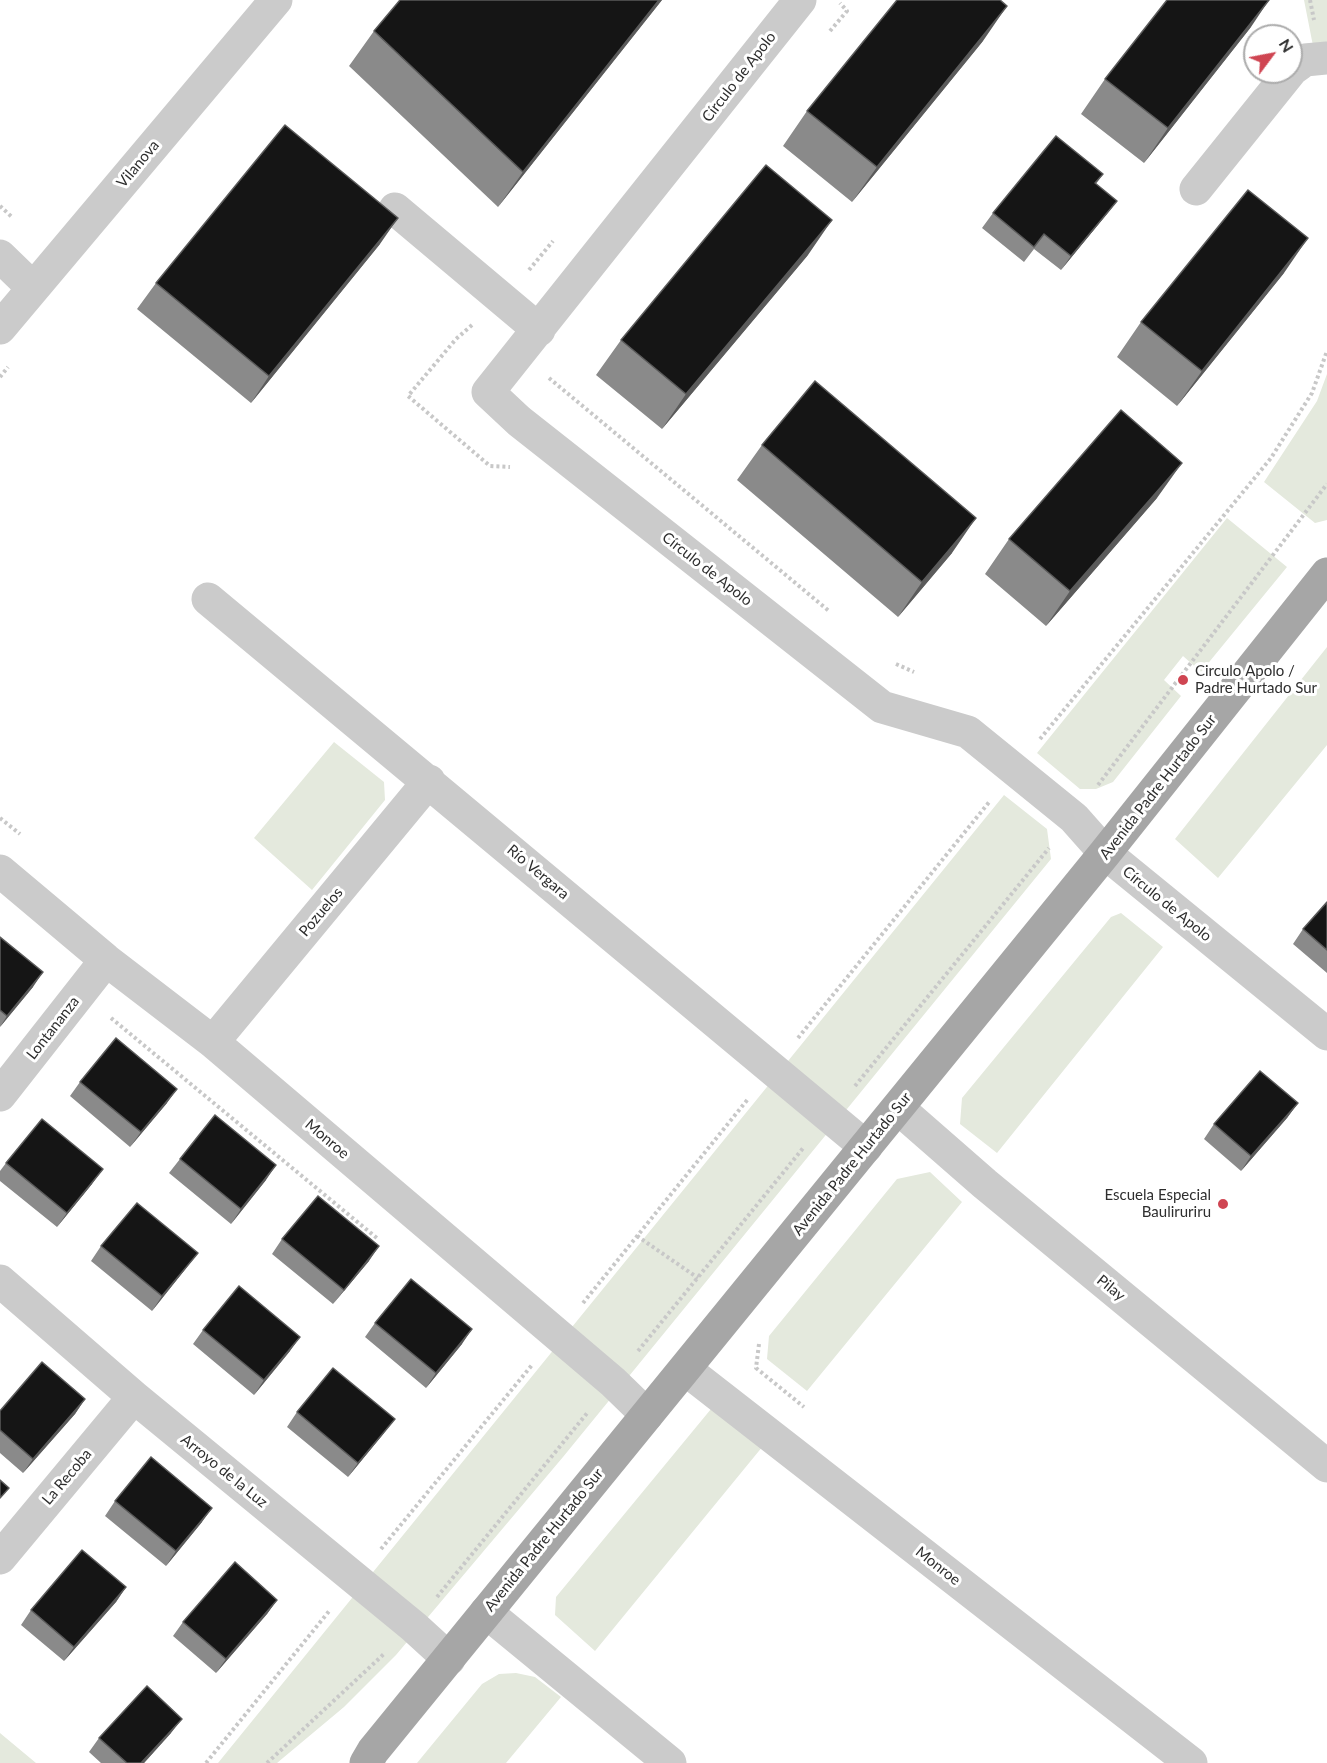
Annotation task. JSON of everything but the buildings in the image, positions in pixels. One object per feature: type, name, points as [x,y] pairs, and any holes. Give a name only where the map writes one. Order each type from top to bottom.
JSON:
[{"type":"main road","name":"Avenida Padre Hurtado Sur","points":[[365,1759],[1106,853],[1327,574]]},
{"type":"street","name":"Vilanova","points":[[0,328],[276,0]]},
{"type":"street","name":"Círculo de Apolo","points":[[800,0],[488,392],[519,421],[882,707],[968,732],[1074,818],[1106,853],[1327,1034]]},
{"type":"street","points":[[1303,61],[1327,58]]},
{"type":"street","points":[[1196,189],[1280,84]]},
{"type":"street","points":[[395,209],[539,330]]},
{"type":"street","points":[[0,256],[33,288]]},
{"type":"street","name":"Río Vergara","points":[[208,599],[866,1147]]},
{"type":"street","name":"Pozuelos","points":[[213,1042],[429,781]]},
{"type":"street","name":"Monroe","points":[[0,871],[106,960],[213,1042],[613,1382],[647,1415]]},
{"type":"street","name":"Lontananza","points":[[0,1095],[106,960]]},
{"type":"street","name":"Pilay","points":[[897,1108],[977,1178],[1327,1466]]},
{"type":"street","name":"Arroyo de la Luz","points":[[0,1281],[134,1397],[414,1626],[448,1659]]},
{"type":"street","name":"Monroe","points":[[685,1369],[1191,1763]]},
{"type":"street","name":"La Recoba","points":[[0,1558],[134,1397]]},
{"type":"street","points":[[486,1612],[670,1763]]},
{"type":"path","points":[[408,396],[456,339],[502,300],[557,236]]},
{"type":"path","points":[[550,379],[835,615]]},
{"type":"path","points":[[890,661],[922,676]]},
{"type":"path","points":[[81,993],[384,1244]]},
{"type":"path","points":[[637,1236],[698,1278]]},
{"type":"path","points":[[762,1340],[757,1349],[756,1368],[804,1407]]},
{"type":"path","points":[[522,1358],[531,1366]]},
{"type":"shaded area","points":[[1304,0],[1327,0],[1327,55],[1315,56]]},
{"type":"shaded area","points":[[1327,374],[1327,520],[1315,523],[1264,482],[1317,401]]},
{"type":"shaded area","points":[[1227,518],[1287,567],[1201,672],[1183,656],[1164,680],[1181,696],[1113,782],[1096,789],[1080,789],[1037,753]]},
{"type":"shaded area","points":[[1327,647],[1327,745],[1218,878],[1175,839]]},
{"type":"shaded area","points":[[334,742],[384,782],[385,800],[312,890],[254,838]]},
{"type":"shaded area","points":[[1004,795],[1047,829],[1051,859],[563,1457],[396,1655],[344,1707],[277,1763],[218,1763]]},
{"type":"shaded area","points":[[1121,913],[1163,947],[997,1153],[960,1124],[962,1098],[1111,917]]},
{"type":"shaded area","points":[[930,1172],[962,1202],[807,1391],[767,1359],[769,1336],[897,1179]]},
{"type":"shaded area","points":[[711,1409],[763,1446],[595,1651],[555,1615],[556,1597]]},
{"type":"shaded area","points":[[516,1673],[535,1677],[561,1697],[506,1763],[417,1763],[482,1684],[499,1674]]},
{"type":"shaded area","points":[[0,1733],[36,1763],[0,1763]]},
{"type":"place","name":"Circulo Apolo / Padre Hurtado Sur","points":[[1183,680]]},
{"type":"place","name":"Escuela Especial Bauliruriru","points":[[1223,1204]]}]
